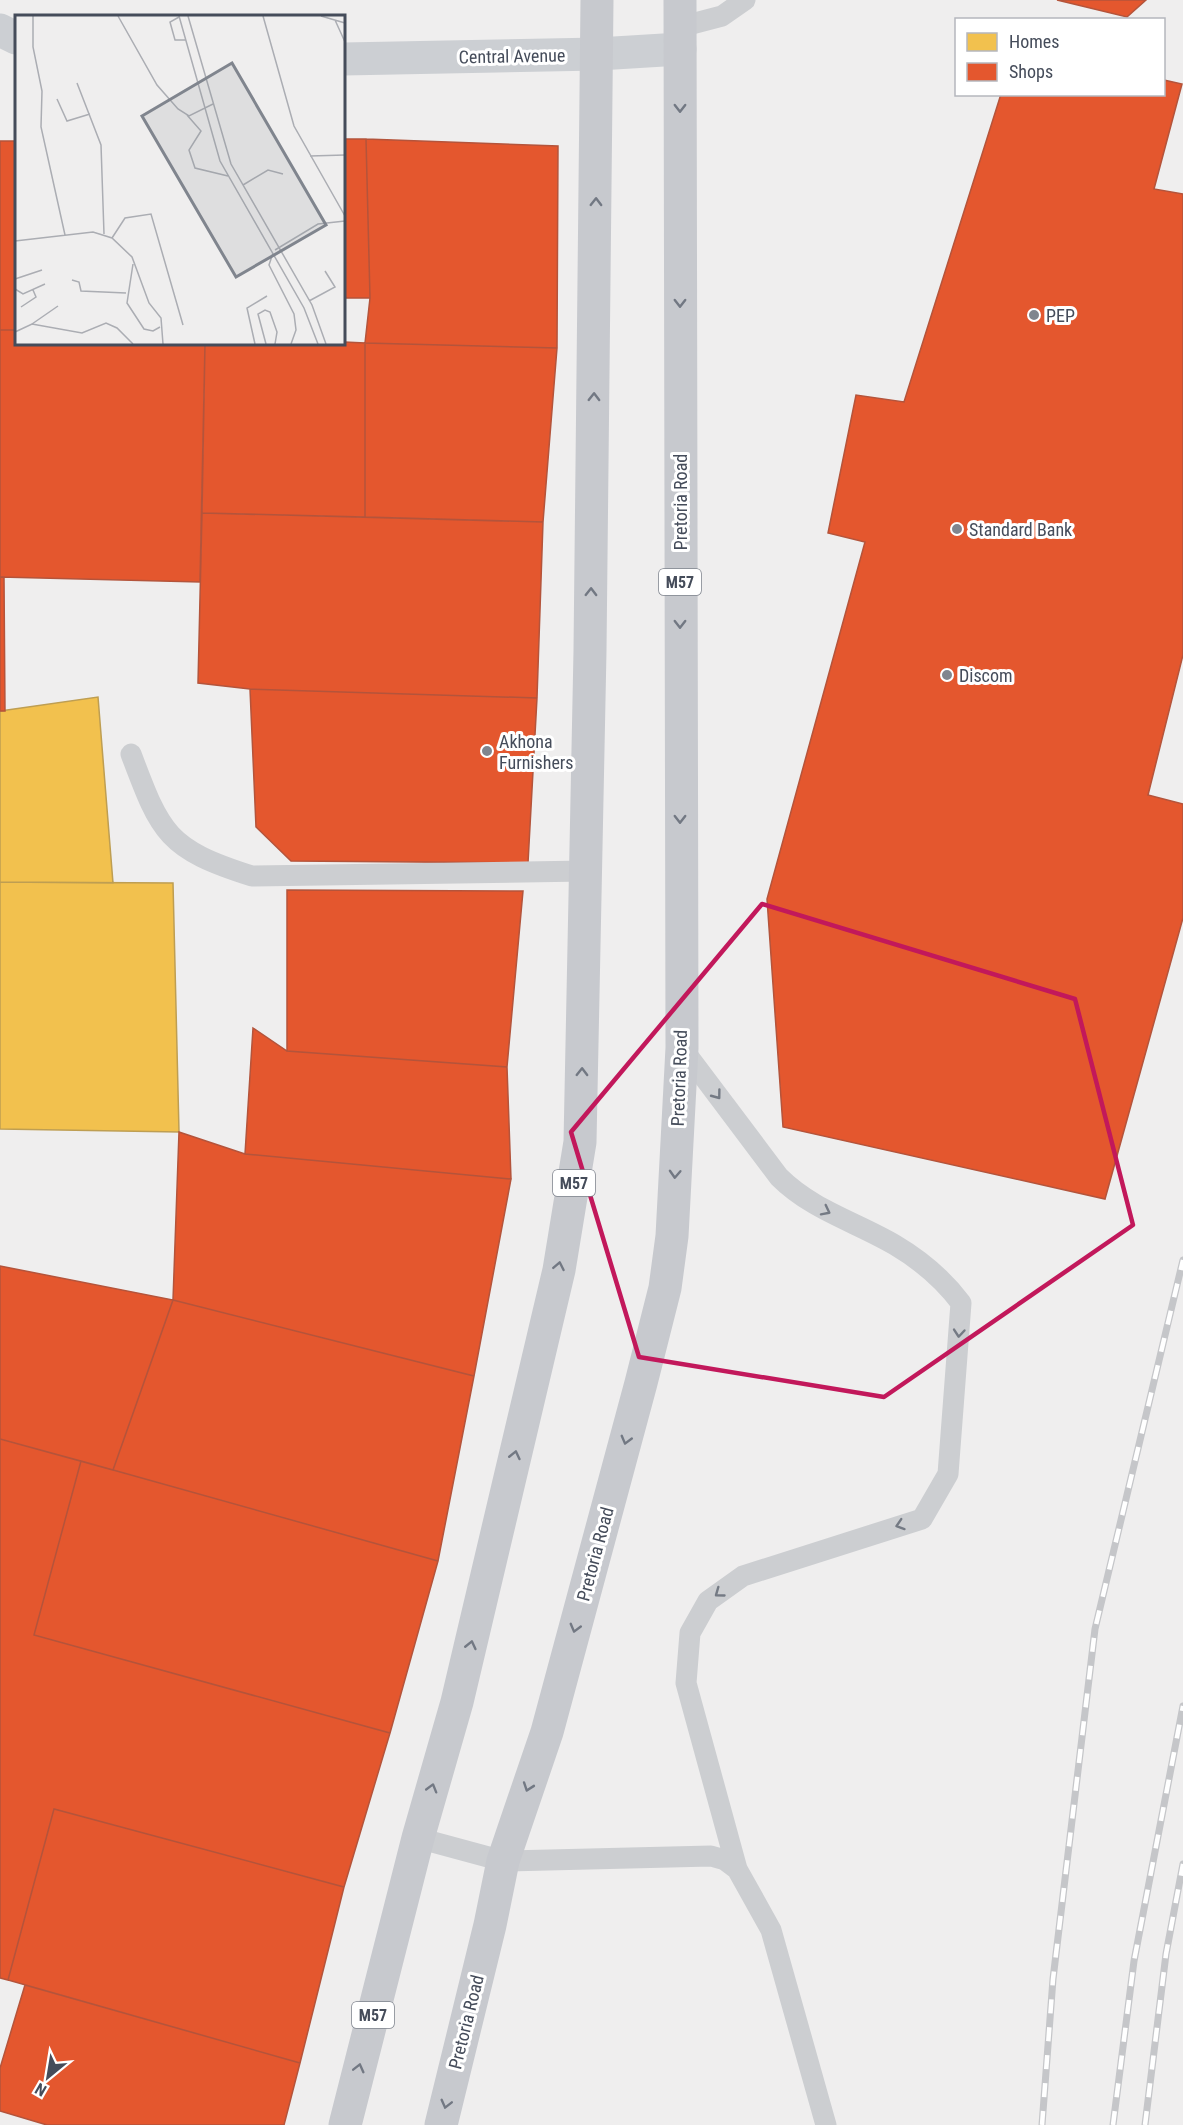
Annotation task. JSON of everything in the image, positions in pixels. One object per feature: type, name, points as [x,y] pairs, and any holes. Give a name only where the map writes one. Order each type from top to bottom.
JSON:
[{"type":"main road","name":"M57","points":[[345,2125],[418,1838],[457,1702],[561,1258],[580,1142],[586,871],[597,0]]},
{"type":"main road","name":"Central Avenue","points":[[345,59],[598,54],[680,26]]},
{"type":"main road","name":"Pretoria Road","points":[[441,2125],[490,1924],[502,1861],[547,1732],[641,1383],[664,1287],[672,1236],[682,1048],[680,26]]},
{"type":"main road","points":[[0,30],[15,38]]},
{"type":"lane","points":[[680,26],[722,16],[745,0]]},
{"type":"lane","points":[[131,754],[154,814],[180,847],[220,866],[252,876],[586,871]]},
{"type":"lane","points":[[682,1048],[779,1177],[795,1193],[911,1256],[947,1285],[961,1303],[948,1474],[922,1519],[743,1576],[708,1601],[690,1633],[686,1683],[737,1869],[771,1930],[826,2125]]},
{"type":"lane","points":[[418,1838],[502,1861],[711,1856],[725,1860],[737,1869]]},
{"type":"highlighted area","points":[[762,904],[1075,999],[1133,1225],[884,1397],[639,1357],[571,1132]]},
{"type":"building: Homes","points":[[98,697],[113,883],[0,882],[0,711]]},
{"type":"building: Homes","points":[[0,882],[173,883],[179,1132],[0,1129]]},
{"type":"building: Shops","points":[[1057,0],[1146,0],[1127,17]]},
{"type":"building: Shops","points":[[1165,80],[1182,84],[1154,189],[1183,194],[1183,655],[1148,795],[1183,804],[1183,918],[1105,1199],[783,1127],[767,899],[865,542],[828,533],[856,395],[904,402],[1000,96],[1165,96]]},
{"type":"building: Shops","points":[[345,139],[366,139],[370,298],[345,298]]},
{"type":"building: Shops","points":[[366,139],[558,146],[557,348],[365,343],[370,298]]},
{"type":"building: Shops","points":[[0,141],[15,141],[15,330],[0,330]]},
{"type":"building: Shops","points":[[0,330],[15,330],[15,345],[205,345],[200,582],[0,577]]},
{"type":"building: Shops","points":[[365,343],[365,517],[202,513],[205,345]]},
{"type":"building: Shops","points":[[365,343],[557,348],[543,522],[365,517]]},
{"type":"building: Shops","points":[[202,513],[543,522],[537,698],[250,689],[198,683]]},
{"type":"building: Shops","points":[[0,577],[4,577],[5,711],[0,711]]},
{"type":"building: Shops","points":[[250,689],[537,698],[528,863],[291,861],[256,827]]},
{"type":"building: Shops","points":[[287,890],[523,891],[507,1067],[287,1051]]},
{"type":"building: Shops","points":[[253,1028],[287,1051],[507,1067],[511,1179],[245,1154]]},
{"type":"building: Shops","points":[[179,1132],[245,1154],[511,1179],[474,1376],[173,1300]]},
{"type":"building: Shops","points":[[0,1266],[173,1300],[113,1470],[0,1439]]},
{"type":"building: Shops","points":[[173,1300],[474,1376],[438,1561],[113,1470]]},
{"type":"building: Shops","points":[[0,1439],[81,1461],[34,1635],[390,1733],[344,1887],[54,1809],[8,1980],[0,1978]]},
{"type":"building: Shops","points":[[81,1461],[438,1561],[390,1733],[34,1635]]},
{"type":"building: Shops","points":[[54,1809],[344,1887],[300,2063],[8,1980]]},
{"type":"building: Shops","points":[[25,1985],[300,2063],[284,2125],[47,2125],[0,2111],[0,2068]]},
{"type":"railway","points":[[1042,2125],[1053,1979],[1095,1629],[1183,1260]]},
{"type":"railway","points":[[1113,2125],[1134,1961],[1183,1706]]},
{"type":"railway","points":[[1145,2125],[1166,1954],[1183,1864]]},
{"type":"place","name":"PEP","points":[[1034,315]]},
{"type":"place","name":"Standard Bank","points":[[957,529]]},
{"type":"place","name":"Discom","points":[[947,675]]},
{"type":"place","name":"Akhona Furnishers","points":[[487,751]]}]
